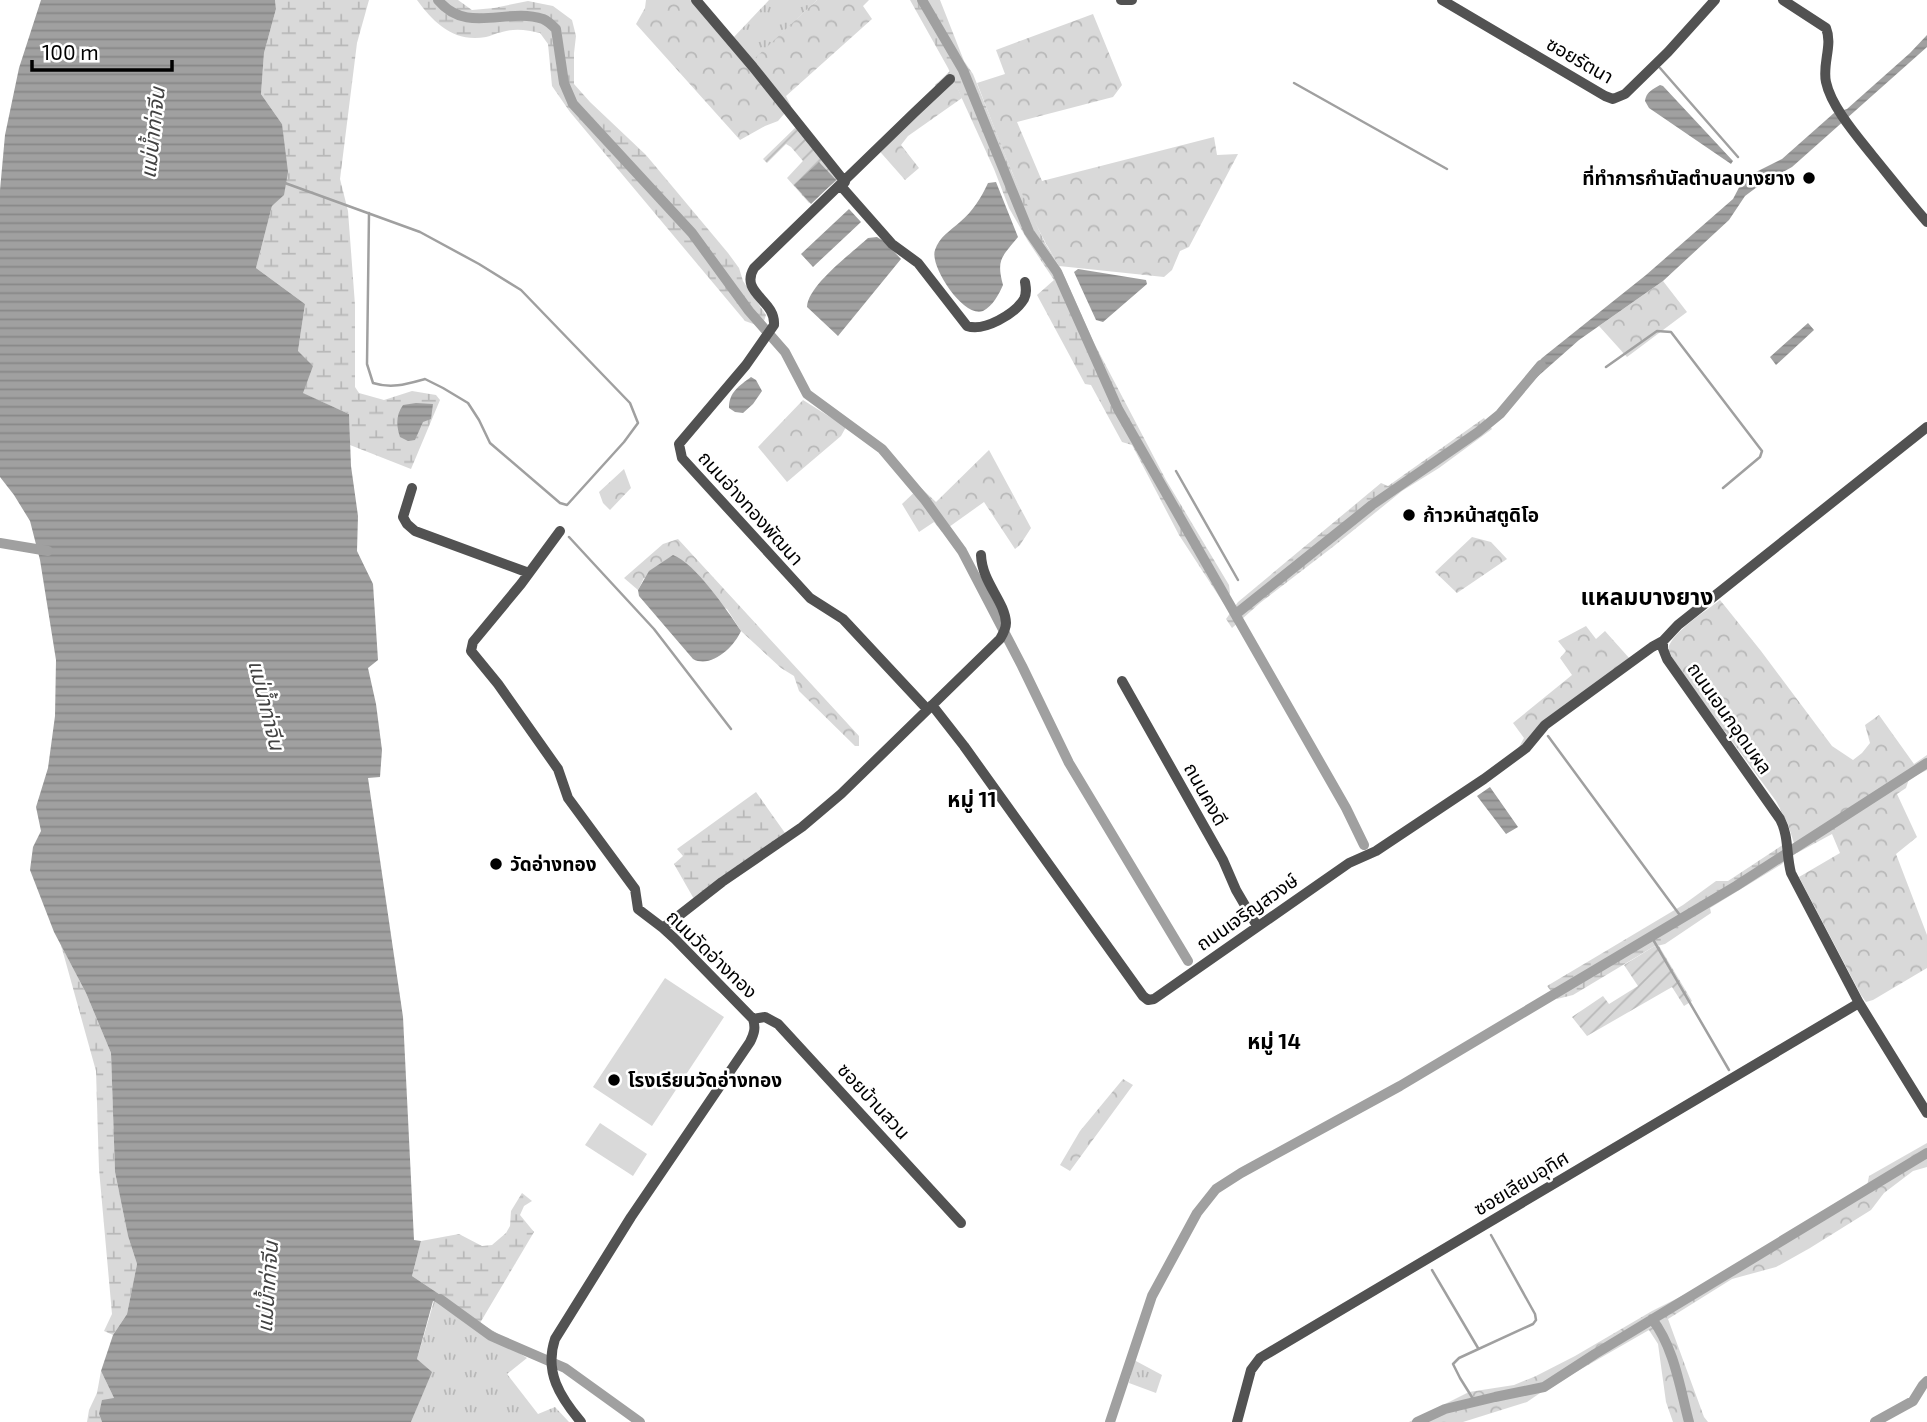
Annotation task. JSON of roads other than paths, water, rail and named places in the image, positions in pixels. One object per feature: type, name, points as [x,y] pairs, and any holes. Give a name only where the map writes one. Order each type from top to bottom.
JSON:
[{"type":"street","points":[[696,0],[753,66],[892,244],[918,263],[967,326],[988,326],[1006,315],[1025,297],[1025,282]]},
{"type":"street","points":[[1121,0],[1132,0]]},
{"type":"street","name":"ซอยรัตนา","points":[[1442,0],[1613,99],[1625,94],[1715,0]]},
{"type":"street","points":[[1783,0],[1826,28],[1826,82],[1839,109],[1927,222]]},
{"type":"street","name":"ถนนอ่างทองพัฒนา","points":[[930,707],[843,619],[810,598],[800,588],[682,458],[679,444],[761,346],[774,325],[772,312],[750,283],[754,268],[950,79]]},
{"type":"street","points":[[1663,641],[1678,625],[1927,427]]},
{"type":"street","points":[[412,488],[402,517],[415,531],[529,573]]},
{"type":"street","name":"ถนนวัดอ่างทอง","points":[[560,530],[529,573],[472,642],[471,651],[498,684],[558,769],[568,798],[635,889],[638,909],[663,928],[754,1019],[755,1032],[626,1224],[555,1339],[552,1349],[552,1375],[566,1405],[581,1422]]},
{"type":"street","points":[[663,928],[722,882],[815,817],[1003,635],[1006,624],[1003,612],[981,567],[981,555]]},
{"type":"street","name":"ถนนเจริญสวงษ์","points":[[930,707],[964,746],[1116,960],[1148,1000],[1159,997],[1349,863],[1376,851],[1484,779],[1526,748],[1545,725],[1663,641]]},
{"type":"street","name":"ถนนเอนกอุดมผล","points":[[1663,641],[1667,659],[1780,819],[1787,834],[1791,873],[1859,1003],[1927,1113]]},
{"type":"street","name":"ถนนคงดี","points":[[1122,681],[1257,926]]},
{"type":"street","name":"ซอยเลียบอุทิศ","points":[[1237,1422],[1251,1370],[1260,1359],[1859,1003]]},
{"type":"street","name":"ซอยบ้านสวน","points":[[754,1019],[765,1017],[778,1024],[961,1223]]},
{"type":"water","name":"แม่น้ำท่าจีน","points":[[41,0],[275,0],[276,9],[264,53],[261,94],[282,124],[288,172],[284,195],[272,206],[256,268],[305,304],[298,351],[313,366],[303,393],[349,414],[351,466],[358,516],[357,551],[373,584],[378,660],[368,668],[382,750],[380,777],[368,778],[403,1017],[414,1240],[421,1241],[412,1276],[451,1302],[449,1308],[433,1301],[417,1359],[432,1372],[411,1422],[102,1422],[99,1414],[102,1400],[114,1398],[101,1371],[113,1335],[127,1314],[137,1264],[128,1236],[115,1172],[111,1053],[86,993],[54,932],[30,870],[33,847],[41,831],[36,807],[48,768],[55,716],[56,660],[40,560],[30,521],[0,477],[0,190],[5,135],[19,68]]},
{"type":"water","points":[[1927,35],[1927,47],[1792,167],[1745,196],[1729,220],[1663,281],[1579,340],[1536,378],[1529,372],[1542,358],[1646,275],[1733,199],[1744,178],[1782,159],[1834,113],[1847,109]]},
{"type":"water","points":[[1660,85],[1733,161],[1731,164],[1649,108],[1645,101],[1647,95]]},
{"type":"water","points":[[819,162],[836,180],[811,204],[794,185]]},
{"type":"water","points":[[996,182],[1018,237],[1000,264],[1003,285],[998,296],[987,309],[975,311],[950,290],[937,267],[935,250],[942,238],[973,209],[988,183]]},
{"type":"water","points":[[849,209],[861,222],[813,267],[801,254]]},
{"type":"water","points":[[877,237],[901,259],[838,336],[807,307],[809,298],[823,279],[842,261],[868,238]]},
{"type":"water","points":[[1078,269],[1146,280],[1147,284],[1103,322],[1096,320],[1074,272]]},
{"type":"water","points":[[1808,323],[1814,330],[1776,365],[1770,357]]},
{"type":"water","points":[[751,377],[762,391],[743,413],[735,412],[729,408],[731,398]]},
{"type":"water","points":[[433,404],[431,419],[423,422],[415,440],[408,441],[400,437],[398,416],[403,405]]},
{"type":"water","points":[[673,555],[700,577],[741,631],[733,644],[714,659],[693,659],[639,596],[638,590],[649,571]]},
{"type":"water","points":[[1490,787],[1518,827],[1506,834],[1477,796]]},
{"type":"waterway","points":[[438,0],[461,16],[529,16],[545,20],[556,29],[564,83],[573,104],[692,233],[749,311],[785,352],[807,394],[882,449],[925,500],[962,551],[1069,763],[1188,961]]},
{"type":"waterway","points":[[922,0],[963,70],[1029,232],[1057,272],[1118,409],[1346,808],[1364,845]]},
{"type":"waterway","points":[[1660,68],[1738,157]]},
{"type":"waterway","points":[[1294,83],[1447,169]]},
{"type":"waterway","points":[[285,183],[420,232],[521,290],[630,403],[638,423],[567,505],[560,503],[490,443],[468,403],[425,379],[393,386],[373,383],[367,364],[369,213]]},
{"type":"waterway","points":[[1606,367],[1657,331],[1671,332],[1762,451],[1760,457],[1723,488]]},
{"type":"waterway","points":[[1236,614],[1372,505],[1478,432],[1500,414],[1541,365]]},
{"type":"waterway","points":[[1176,471],[1238,580]]},
{"type":"waterway","points":[[569,537],[654,629],[731,729]]},
{"type":"waterway","points":[[0,543],[48,551]]},
{"type":"waterway","points":[[1548,736],[1682,918]]},
{"type":"waterway","points":[[1110,1422],[1152,1296],[1197,1213],[1216,1189],[1400,1086],[1736,886],[1927,763]]},
{"type":"waterway","points":[[1651,936],[1729,1070]]},
{"type":"waterway","points":[[1417,1422],[1445,1409],[1544,1387],[1927,1153]]},
{"type":"waterway","points":[[1475,1402],[1453,1364],[1459,1358],[1533,1324],[1536,1320],[1491,1235]]},
{"type":"waterway","points":[[1432,1270],[1478,1348]]},
{"type":"waterway","points":[[440,1299],[491,1336],[565,1368],[640,1422]]},
{"type":"waterway","points":[[1652,1319],[1671,1355],[1689,1422]]},
{"type":"waterway","points":[[1875,1422],[1913,1401],[1927,1381]]},
{"type":"place","name":"ที่ทำการกำนัลตำบลบางยาง","points":[[1809,178]]},
{"type":"place","name":"ก้าวหน้าสตูดิโอ","points":[[1409,515]]},
{"type":"place","name":"วัดอ่างทอง","points":[[496,864]]},
{"type":"place","name":"โรงเรียนวัดอ่างทอง","points":[[614,1080]]},
{"type":"district","name":"แหลมบางยาง","points":[[1647,597]]},
{"type":"district","name":"หมู่ 11","points":[[972,800]]},
{"type":"district","name":"หมู่ 14","points":[[1274,1042]]}]
